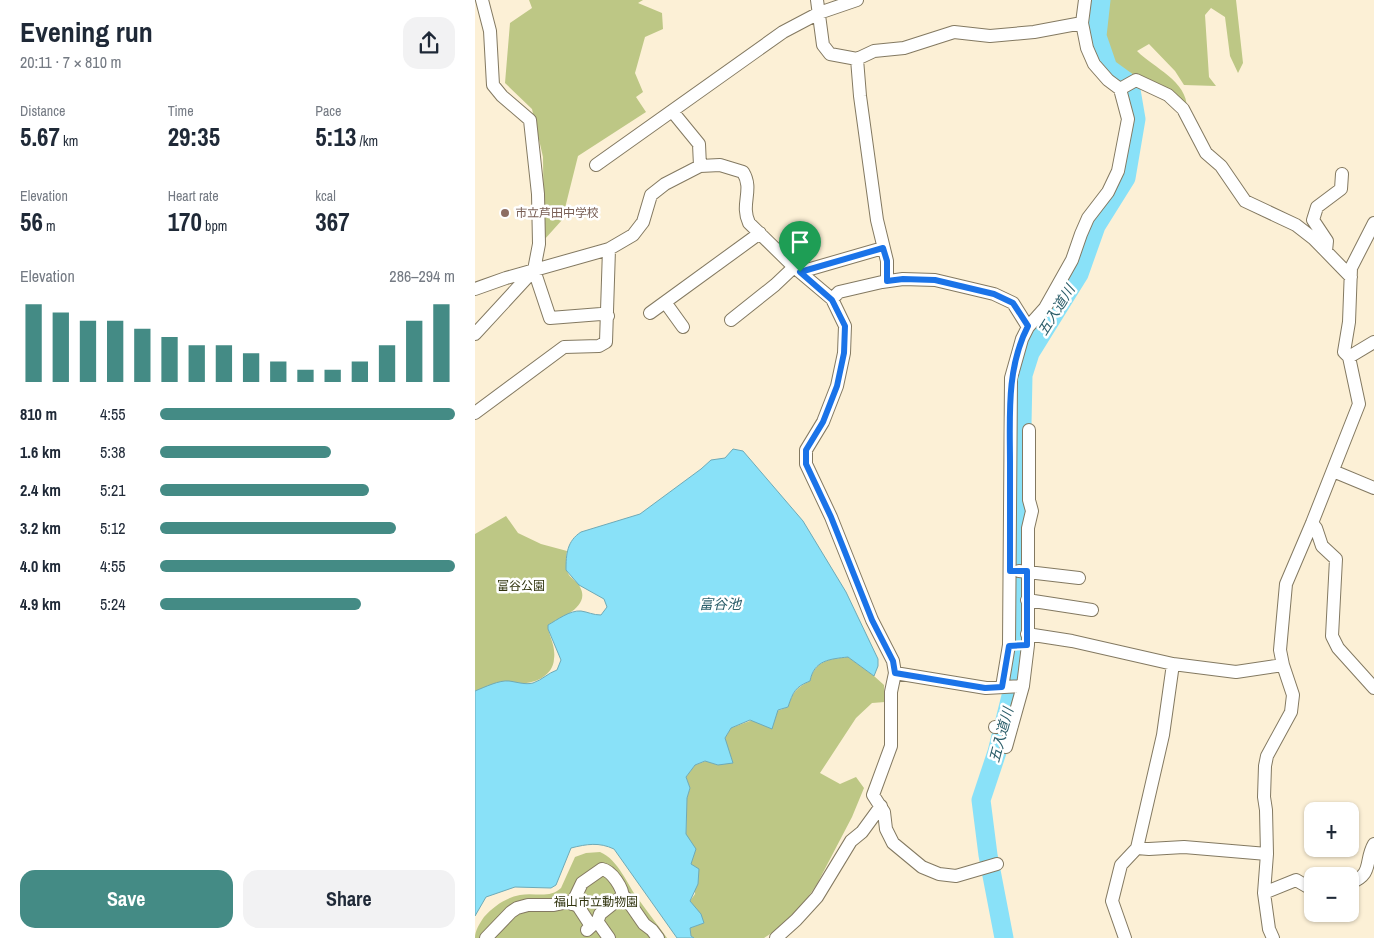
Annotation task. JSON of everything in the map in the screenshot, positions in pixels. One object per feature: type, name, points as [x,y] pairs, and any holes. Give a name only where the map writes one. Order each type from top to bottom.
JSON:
[{"type":"street","points":[[482,0],[490,30],[493,85],[502,96],[530,120],[538,194],[539,244],[534,270],[550,318],[601,314],[608,316]]},
{"type":"street","points":[[596,165],[818,6],[857,0]]},
{"type":"street","points":[[1002,687],[1009,646],[1011,378],[1022,338],[1028,326],[1050,300],[1072,260],[1088,218],[1108,192],[1118,171],[1128,118],[1120,90],[1095,64],[1087,48],[1082,23],[1085,0]]},
{"type":"street","points":[[818,6],[823,45],[830,54],[857,60],[874,51],[904,48],[954,32],[990,36],[1034,32],[1082,23]]},
{"type":"street","points":[[857,60],[877,220],[887,261],[887,281]]},
{"type":"street","points":[[1120,90],[1136,80],[1168,95],[1183,109],[1206,153],[1221,166],[1245,201],[1296,225],[1326,251],[1351,278]]},
{"type":"street","points":[[672,111],[699,144],[699,166]]},
{"type":"street","points":[[475,289],[609,249],[633,235],[643,222],[651,195],[665,184],[699,166],[720,165],[743,172],[748,181],[745,214],[749,224],[797,270],[832,300],[845,326],[844,353],[837,386],[823,422],[806,450],[806,464],[831,517],[872,620],[893,661],[895,673],[891,692],[891,746],[873,795],[881,806],[886,829],[893,843],[922,867],[939,874],[956,876],[997,864]]},
{"type":"street","points":[[1326,251],[1327,241],[1313,220],[1317,206],[1341,190],[1342,174]]},
{"type":"street","points":[[1273,938],[1269,929],[1264,893],[1267,854],[1264,797],[1265,766],[1267,756],[1291,712],[1293,695],[1283,666],[1280,650],[1286,584],[1359,404],[1349,358],[1345,352],[1349,322],[1351,268],[1374,223]]},
{"type":"street","points":[[649,313],[760,233]]},
{"type":"street","points":[[731,320],[797,270],[883,248]]},
{"type":"street","points":[[475,413],[564,347],[599,346],[606,342],[609,249]]},
{"type":"street","points":[[475,334],[534,270]]},
{"type":"street","points":[[832,300],[839,292],[887,281],[903,279],[935,280],[994,294],[1013,303],[1028,326]]},
{"type":"street","points":[[665,302],[683,327]]},
{"type":"street","points":[[1349,358],[1374,342]]},
{"type":"street","points":[[1006,747],[1023,686],[1027,640],[1028,528],[1032,511],[1029,500],[1029,430]]},
{"type":"street","points":[[1333,471],[1374,488]]},
{"type":"street","points":[[1312,523],[1316,528],[1322,546],[1336,558],[1332,636],[1338,648],[1374,688]]},
{"type":"street","points":[[1010,571],[1027,571],[1079,578]]},
{"type":"street","points":[[1027,600],[1093,610]]},
{"type":"street","points":[[1009,646],[1027,640],[1072,641],[1173,664],[1236,672],[1283,666]]},
{"type":"street","points":[[1125,938],[1112,901],[1121,865],[1137,848],[1163,735],[1173,664]]},
{"type":"street","points":[[895,673],[985,688],[1023,686]]},
{"type":"street","points":[[995,727],[1012,726]]},
{"type":"street","points":[[776,938],[817,897],[851,841],[862,832],[881,806]]},
{"type":"street","points":[[1359,878],[1368,868],[1369,853],[1374,844]]},
{"type":"street","points":[[1137,848],[1149,849],[1184,846],[1267,854]]},
{"type":"street","points":[[572,904],[582,883],[602,868],[608,870],[623,891],[623,898]]},
{"type":"street","points":[[1264,893],[1296,880],[1304,885]]},
{"type":"street","points":[[591,926],[600,914],[620,898],[626,898],[644,924],[658,938]]},
{"type":"street","points":[[486,938],[517,908],[528,905],[554,905],[568,902],[578,906],[597,938]]},
{"type":"street","points":[[591,926],[609,938]]},
{"type":"green space","points":[[529,0],[643,0],[638,3],[662,13],[663,29],[645,37],[635,73],[643,92],[636,97],[646,112],[578,156],[562,220],[544,240],[543,157],[532,109],[505,83],[510,23],[532,8]]},
{"type":"green space","points":[[1099,0],[1236,0],[1243,63],[1238,73],[1230,56],[1225,17],[1211,8],[1205,15],[1209,77],[1216,86],[1184,85],[1175,71],[1149,44],[1137,51],[1176,83],[1186,98],[1187,108],[1129,72],[1115,69],[1102,62],[1091,34],[1092,14]]},
{"type":"green space","name":"富谷公園","points":[[506,516],[518,533],[541,544],[567,551],[567,570],[580,587],[581,600],[573,611],[548,625],[554,659],[550,671],[546,675],[529,683],[505,681],[475,691],[475,534]]},
{"type":"green space","points":[[848,657],[884,685],[885,702],[872,703],[856,718],[820,773],[840,784],[856,777],[864,788],[852,817],[817,884],[793,919],[764,938],[694,938],[691,936],[690,928],[704,923],[690,901],[695,894],[691,864],[693,854],[686,835],[687,798],[690,788],[686,777],[695,765],[706,761],[718,765],[729,753],[725,738],[731,728],[788,707],[796,691],[810,681],[812,674],[819,665],[829,660]]},
{"type":"green space","name":"福山市立動物園","points":[[600,852],[618,867],[667,938],[475,938],[479,924],[484,917],[500,903],[520,895],[547,894],[557,891],[561,888],[575,857],[586,853]]},
{"type":"water","name":"富谷池","points":[[733,449],[743,451],[803,521],[846,592],[878,659],[878,666],[874,676],[848,657],[824,662],[815,669],[810,681],[801,685],[795,691],[788,707],[778,710],[772,729],[750,720],[731,728],[725,738],[733,763],[718,765],[705,761],[695,765],[686,777],[690,788],[687,798],[686,834],[696,849],[691,864],[699,869],[698,884],[690,901],[701,914],[704,923],[690,928],[691,936],[694,938],[677,938],[614,849],[598,845],[571,848],[556,885],[551,888],[515,887],[486,897],[475,916],[475,691],[505,681],[524,684],[533,683],[557,670],[561,660],[548,625],[577,611],[601,615],[607,607],[604,599],[579,585],[566,570],[568,548],[576,536],[581,532],[640,514],[711,460],[725,458]]},
{"type":"waterway","name":"五入道川","points":[[1004,938],[988,855],[981,800],[997,752],[1017,672],[1023,375],[1030,353],[1079,274],[1096,226],[1126,178],[1136,119],[1130,84],[1108,68],[1097,36],[1101,0]]},
{"type":"place","name":"市立芦田中学校","points":[[505,213]]},
{"type":"route","points":[[883,248],[887,261],[887,281],[903,279],[935,280],[994,294],[1013,303],[1028,326],[1022,338],[1011,378],[1010,439],[1010,571],[1027,571],[1027,645],[1009,646],[1002,687],[985,688],[895,673],[893,661],[872,620],[831,517],[806,464],[806,450],[823,422],[837,386],[844,353],[845,326],[832,300],[800,272],[883,248]]}]
